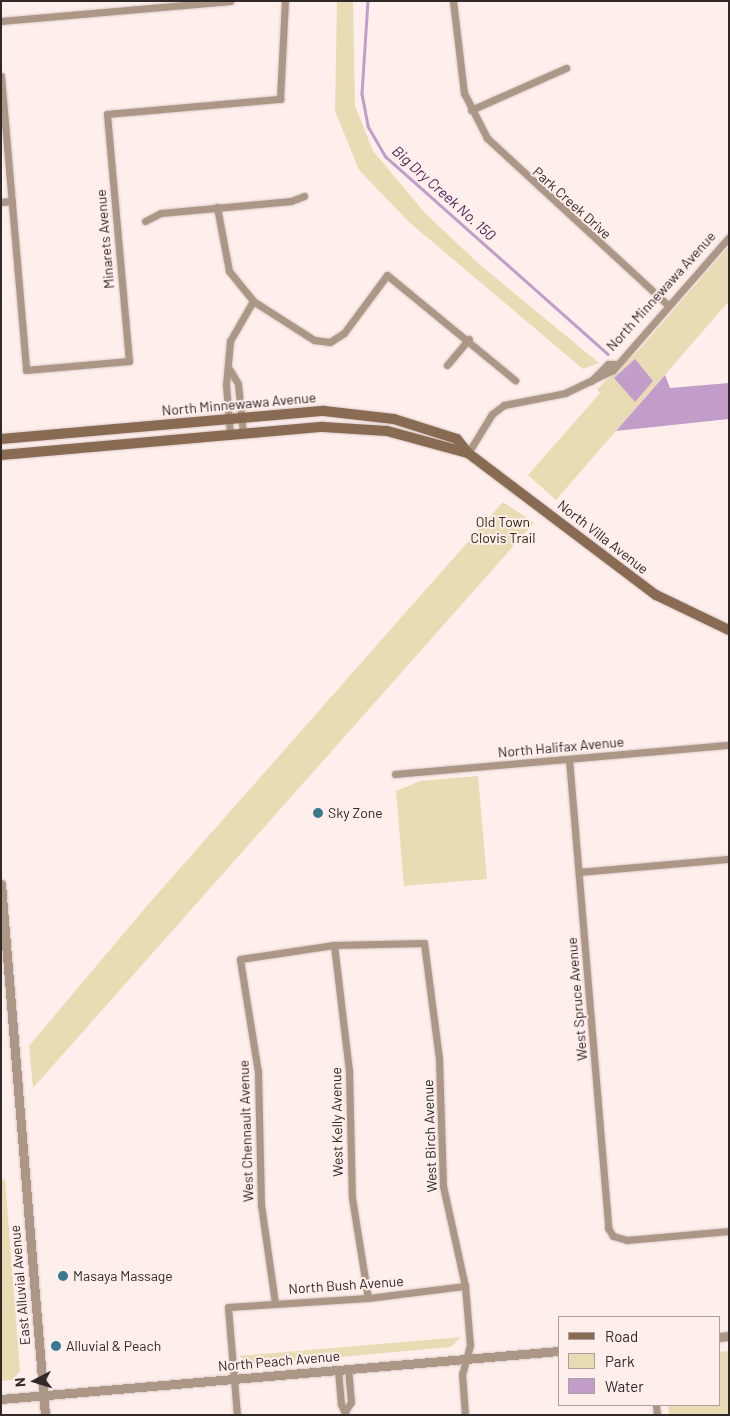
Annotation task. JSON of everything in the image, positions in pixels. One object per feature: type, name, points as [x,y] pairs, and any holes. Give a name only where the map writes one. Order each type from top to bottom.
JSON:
[{"type":"main road","name":"North Minnewawa Avenue","points":[[1,439],[324,411],[394,419],[457,439],[468,454]]},
{"type":"main road","name":"North Minnewawa Avenue","points":[[1,454],[243,433],[355,428],[387,432],[468,454]]},
{"type":"main road","name":"North Villa Avenue","points":[[468,454],[656,595],[729,630]]},
{"type":"street","points":[[1,21],[230,1]]},
{"type":"street","name":"Minarets Avenue","points":[[12,201],[26,370],[128,361],[106,114],[280,99],[285,1]]},
{"type":"street","name":"Park Creek Drive","points":[[453,1],[460,74],[471,110],[502,155],[668,305]]},
{"type":"street","points":[[471,110],[566,68]]},
{"type":"street","points":[[1,76],[12,201],[1,202]]},
{"type":"street","points":[[145,221],[161,213],[304,196]]},
{"type":"street","points":[[217,207],[228,271],[253,301],[314,340],[330,342],[344,333],[387,275],[469,339],[515,380]]},
{"type":"street","name":"North Minnewawa Avenue","points":[[468,454],[492,414],[504,405],[554,396],[606,375],[729,237]]},
{"type":"street","points":[[230,434],[226,385],[230,370],[232,335],[253,301]]},
{"type":"street","points":[[447,365],[469,339]]},
{"type":"street","points":[[230,370],[238,384],[243,433]]},
{"type":"street","name":"North Halifax Avenue","points":[[395,774],[729,746]]},
{"type":"street","name":"West Spruce Avenue","points":[[569,759],[607,1225],[614,1236],[627,1240],[729,1231]]},
{"type":"street","points":[[579,872],[729,859]]},
{"type":"street","name":"East Alluvial Avenue","points":[[1,884],[5,961],[45,1415]]},
{"type":"street","name":"West Birch Avenue","points":[[334,945],[424,943],[439,1059],[443,1186],[465,1286],[470,1345],[462,1374],[465,1415]]},
{"type":"street","name":"West Chennault Avenue","points":[[275,1303],[261,1205],[258,1072],[240,959],[334,945]]},
{"type":"street","name":"West Kelly Avenue","points":[[334,945],[349,1070],[352,1198],[368,1298]]},
{"type":"street","name":"North Bush Avenue","points":[[234,1378],[228,1308],[275,1303],[368,1298],[465,1286]]},
{"type":"street","name":"North Peach Avenue","points":[[1,1399],[558,1351]]},
{"type":"street","points":[[346,1412],[350,1402],[348,1369]]},
{"type":"street","points":[[338,1370],[340,1404],[346,1412]]},
{"type":"street","points":[[234,1378],[237,1415]]},
{"type":"green space","points":[[337,1],[353,1],[355,106],[373,151],[425,213],[479,264],[599,363],[583,369],[409,222],[359,170],[335,111]]},
{"type":"green space","name":"Old Town Clovis Trail","points":[[729,246],[729,301],[556,500],[528,475],[600,393],[597,389],[639,350]]},
{"type":"green space","name":"Old Town Clovis Trail","points":[[503,502],[534,523],[33,1088],[29,1046],[145,908]]},
{"type":"green space","points":[[478,776],[487,879],[404,886],[396,791],[420,781]]},
{"type":"green space","points":[[5,1179],[20,1371],[12,1380],[1,1381],[1,1180]]},
{"type":"green space","points":[[461,1337],[451,1347],[251,1365],[239,1356]]},
{"type":"green space","points":[[729,1351],[729,1415],[669,1415],[668,1406],[720,1406],[720,1352]]},
{"type":"water","points":[[635,359],[653,381],[635,402],[614,378]]},
{"type":"water","points":[[665,375],[670,388],[729,383],[729,419],[616,431]]},
{"type":"waterway","name":"Big Dry Creek No. 150","points":[[368,1],[362,94],[368,126],[385,156],[608,354]]},
{"type":"place","name":"Sky Zone","points":[[318,813]]},
{"type":"place","name":"Masaya Massage","points":[[63,1276]]},
{"type":"place","name":"Alluvial & Peach","points":[[56,1346]]}]
